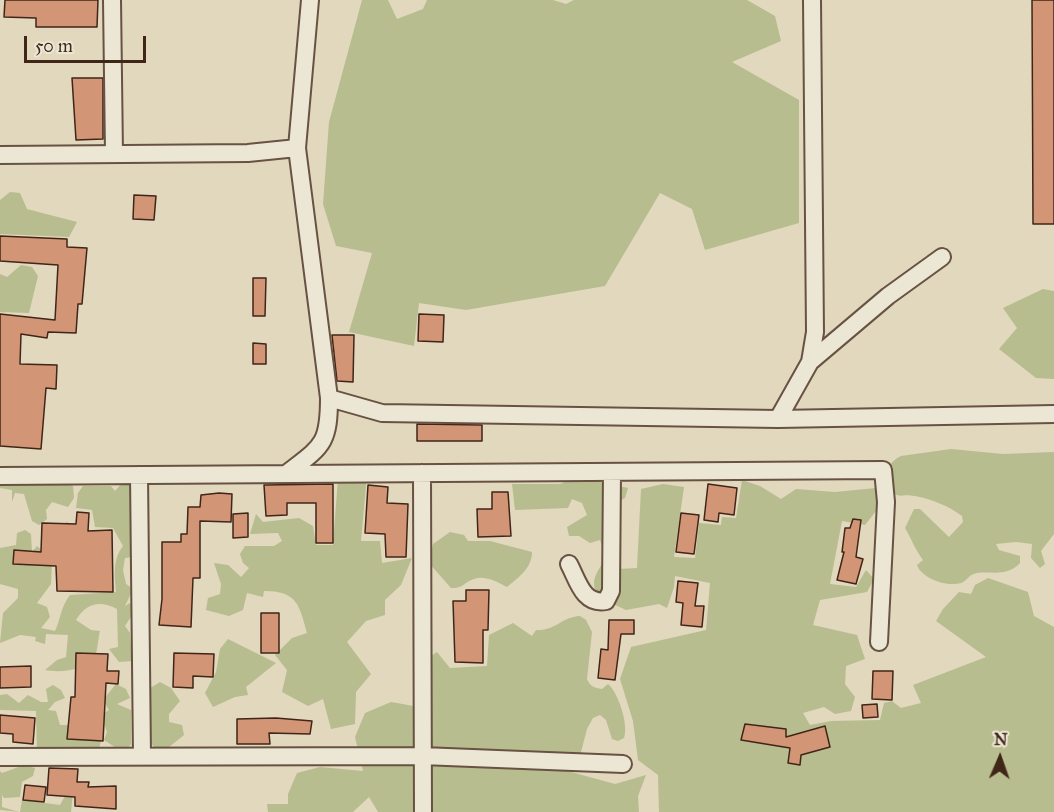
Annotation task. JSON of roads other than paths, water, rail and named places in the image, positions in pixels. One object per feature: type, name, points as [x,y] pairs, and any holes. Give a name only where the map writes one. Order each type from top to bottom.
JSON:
[{"type":"street","points":[[112,0],[114,153]]},
{"type":"street","points":[[286,474],[325,440],[329,429],[329,398],[297,148],[310,0]]},
{"type":"street","points":[[778,419],[810,362],[815,332],[812,0]]},
{"type":"street","points":[[0,155],[248,153],[297,148]]},
{"type":"street","points":[[810,362],[888,296],[942,257]]},
{"type":"street","points":[[329,398],[382,413],[778,419],[1054,414]]},
{"type":"street","points":[[0,476],[883,470],[886,502],[879,642]]},
{"type":"street","points":[[569,564],[587,598],[596,603],[606,602],[611,591],[612,472]]},
{"type":"street","points":[[422,473],[423,812]]},
{"type":"street","points":[[139,475],[142,756]]},
{"type":"street","points":[[0,758],[422,756],[623,764]]}]
